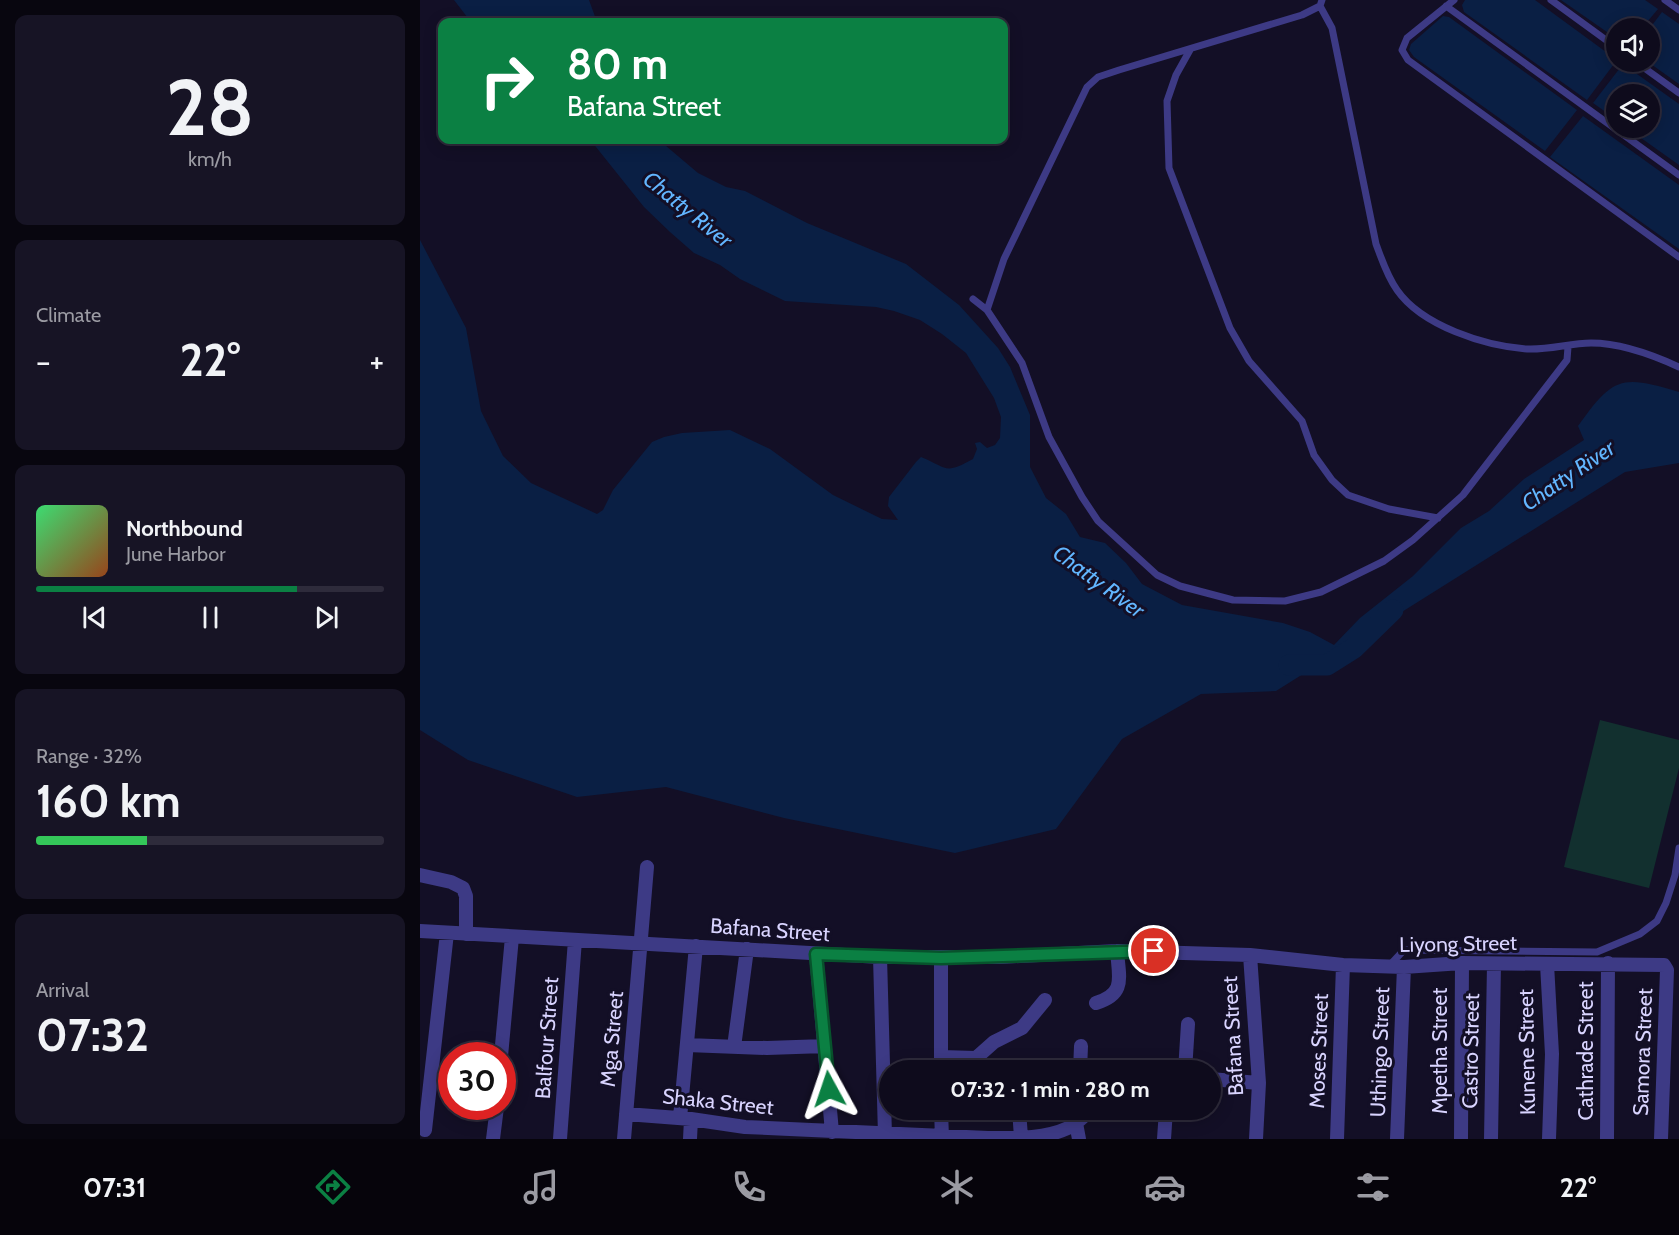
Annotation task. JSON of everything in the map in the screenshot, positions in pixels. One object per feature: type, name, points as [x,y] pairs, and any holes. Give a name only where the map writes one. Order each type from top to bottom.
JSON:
[{"type":"street","name":"Mga Street","points":[[624,1139],[647,867]]},
{"type":"street","points":[[420,875],[451,882],[463,888],[466,902],[466,934]]},
{"type":"street","name":"Bafana Street","points":[[420,932],[880,957],[941,958],[1117,951],[1250,955],[1259,1083],[1256,1139]]},
{"type":"street","points":[[426,1131],[447,933]]},
{"type":"street","points":[[502,1042],[512,937]]},
{"type":"street","name":"Balfour Street","points":[[560,1139],[576,940]]},
{"type":"street","points":[[690,1139],[685,1118],[687,1045],[696,946]]},
{"type":"street","points":[[734,1047],[747,949]]},
{"type":"street","points":[[1096,1002],[1107,999],[1117,991],[1119,981],[1117,951]]},
{"type":"street","points":[[816,954],[825,1046],[839,1134]]},
{"type":"street","name":"Liyong Street","points":[[1250,955],[1343,965],[1404,967],[1462,963],[1660,964],[1666,967]]},
{"type":"street","points":[[880,957],[885,1135]]},
{"type":"street","points":[[941,958],[941,1060]]},
{"type":"street","name":"Mpetha Street","points":[[1461,1139],[1462,963]]},
{"type":"street","name":"Castro Street","points":[[1491,1139],[1494,963]]},
{"type":"street","name":"Cathrade Street","points":[[1607,1139],[1608,963]]},
{"type":"street","name":"Kunene Street","points":[[1547,964],[1552,1054],[1549,1139]]},
{"type":"street","name":"Moses Street","points":[[1337,1139],[1343,965]]},
{"type":"street","name":"Uthingo Street","points":[[1397,1139],[1404,967]]},
{"type":"street","name":"Samora Street","points":[[1661,1139],[1666,967]]},
{"type":"street","points":[[969,1060],[976,1059],[994,1042],[1022,1028],[1045,999]]},
{"type":"street","points":[[1186,1060],[1188,1024]]},
{"type":"street","points":[[687,1045],[825,1046]]},
{"type":"street","points":[[1080,1060],[1081,1046]]},
{"type":"street","points":[[1221,1081],[1259,1083]]},
{"type":"street","name":"Shaka Street","points":[[626,1114],[685,1118],[745,1133],[942,1138],[1026,1138],[1054,1133],[1075,1120]]},
{"type":"street","points":[[494,1139],[496,1120]]},
{"type":"street","points":[[941,1120],[942,1138]]},
{"type":"street","points":[[1022,1120],[1026,1138]]},
{"type":"street","points":[[1079,1139],[1083,1120]]},
{"type":"street","points":[[1164,1139],[1165,1120]]},
{"type":"lane","points":[[1454,0],[1403,44],[1402,50],[1408,60],[1679,257]]},
{"type":"lane","points":[[1551,0],[1606,40]]},
{"type":"lane","points":[[1665,0],[1679,10]]},
{"type":"lane","points":[[987,310],[1004,259],[1087,87],[1098,77],[1302,15],[1321,3],[1332,28],[1376,244],[1386,272],[1398,292],[1453,332],[1473,340],[1527,349],[1568,347],[1590,343],[1612,345],[1679,367]]},
{"type":"lane","points":[[1446,6],[1679,175]]},
{"type":"lane","points":[[1190,50],[1176,75],[1167,101],[1169,168],[1230,328],[1249,361],[1302,421],[1314,455],[1332,480],[1348,495],[1389,509],[1438,518]]},
{"type":"lane","points":[[1650,72],[1679,93]]},
{"type":"lane","points":[[973,299],[987,310],[1022,363],[1049,437],[1082,497],[1098,520],[1120,543],[1157,574],[1180,586],[1233,600],[1285,601],[1321,592],[1384,561],[1463,495],[1567,360],[1568,347]]},
{"type":"lane","points":[[1389,966],[1404,950],[1597,952],[1640,934],[1656,921],[1672,885],[1679,848]]},
{"type":"green space","points":[[1600,720],[1679,740],[1679,768],[1649,888],[1564,867]]},
{"type":"water","points":[[454,0],[589,0],[596,18],[468,18]]},
{"type":"water","points":[[1465,0],[1535,0],[1606,52],[1606,72],[1608,72],[1587,100],[1464,12],[1462,5]]},
{"type":"water","points":[[1561,0],[1645,0],[1658,9],[1650,18],[1606,18],[1606,31]]},
{"type":"water","points":[[1662,12],[1679,24],[1679,84],[1660,71],[1660,18],[1658,18]]},
{"type":"water","points":[[1443,16],[1449,17],[1577,110],[1545,151],[1414,57],[1409,50],[1411,44]]},
{"type":"water","points":[[1617,72],[1634,72],[1651,84],[1608,84]]},
{"type":"water","points":[[1606,86],[1606,112],[1593,103]]},
{"type":"water","points":[[1660,90],[1679,104],[1679,165],[1641,138],[1660,138]]},
{"type":"water","points":[[1583,116],[1606,133],[1606,138],[1614,138],[1679,185],[1679,249],[1550,157]]},
{"type":"water","points":[[594,144],[664,144],[698,173],[726,187],[745,191],[807,223],[906,264],[959,305],[998,348],[1010,367],[1030,415],[1030,467],[1046,498],[1066,514],[1080,537],[1105,543],[1126,563],[1142,584],[1182,605],[1283,623],[1310,632],[1334,645],[1360,618],[1413,576],[1461,528],[1489,511],[1524,479],[1584,440],[1578,426],[1600,397],[1610,389],[1631,382],[1679,392],[1679,463],[1625,472],[1276,691],[1201,694],[1122,739],[1056,829],[955,853],[784,818],[666,787],[577,797],[468,760],[420,730],[420,240],[466,328],[481,411],[503,456],[531,483],[597,514],[603,510],[613,490],[652,442],[682,433],[730,430],[770,449],[833,495],[882,519],[898,520],[888,506],[889,497],[921,457],[942,467],[956,467],[973,459],[977,449],[975,443],[980,442],[987,448],[995,445],[1000,438],[1001,417],[994,398],[966,353],[942,334],[920,320],[876,307],[785,301],[694,253],[644,207]]},
{"type":"waterway","name":"Chatty River","points":[[1289,665],[1327,665],[1354,648],[1393,610]]},
{"type":"route","points":[[829,1089],[816,954],[941,958],[1154,951]]}]
